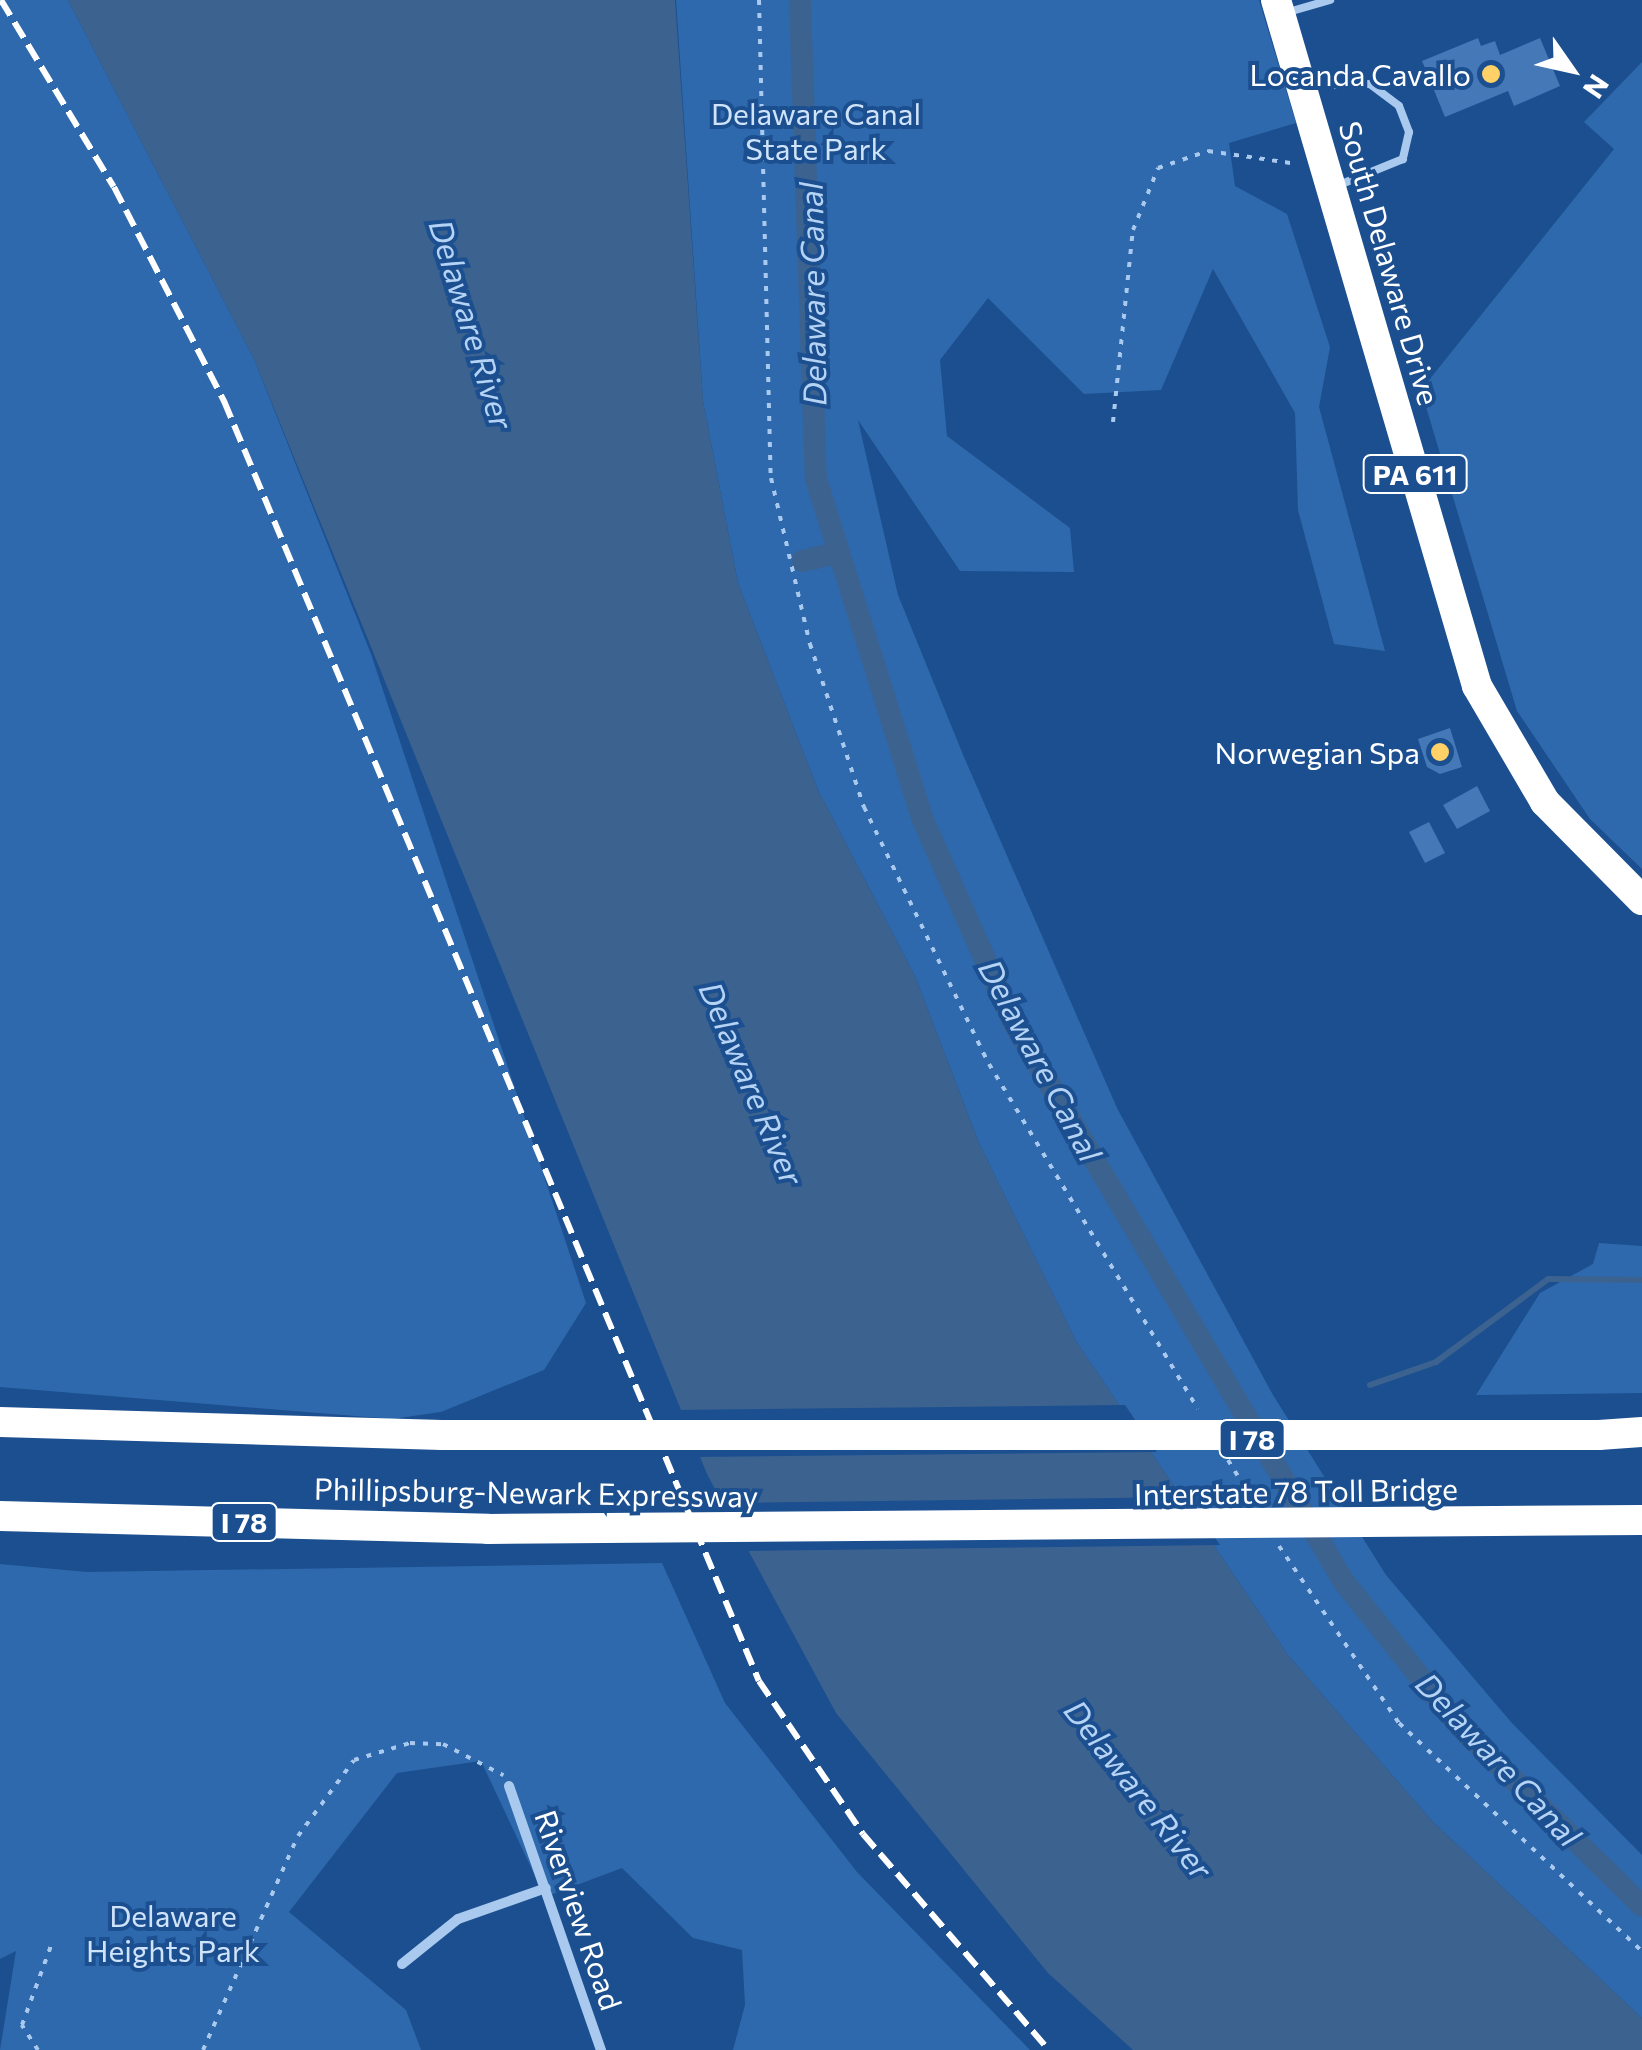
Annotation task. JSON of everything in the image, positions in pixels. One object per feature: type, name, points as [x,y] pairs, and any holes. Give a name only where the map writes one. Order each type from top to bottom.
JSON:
[{"type":"highway","name":"South Delaware Drive","points":[[1278,7],[1486,707],[1546,802],[1642,900]]},
{"type":"highway","name":"Phillipsburg-Newark Expressway","points":[[0,1422],[442,1435],[905,1436]]},
{"type":"highway","name":"Interstate 78 Toll Bridge","points":[[905,1436],[1642,1432]]},
{"type":"highway","name":"Phillipsburg-Newark Expressway","points":[[0,1516],[488,1528],[952,1530]]},
{"type":"highway","name":"Interstate 78 Toll Bridge","points":[[952,1530],[1642,1520]]},
{"type":"street","name":"Riverview Road","points":[[510,1786],[601,2050]]},
{"type":"street","points":[[402,1964],[458,1919],[546,1888]]},
{"type":"lane","points":[[1278,7],[1330,0]]},
{"type":"lane","points":[[1303,86],[1370,84],[1399,106],[1409,132],[1403,159],[1329,177]]},
{"type":"path","points":[[759,0],[771,478],[810,644],[864,807],[989,1064],[1200,1412]]},
{"type":"path","points":[[1113,422],[1133,230],[1158,168],[1208,151],[1329,177]]},
{"type":"path","points":[[1220,1445],[1258,1511]]},
{"type":"path","points":[[1268,1528],[1399,1723],[1642,1951]]},
{"type":"path","points":[[202,2050],[298,1836],[354,1760],[410,1743],[443,1744],[493,1766],[510,1786]]},
{"type":"path","points":[[38,2050],[22,2025],[52,1943]]},
{"type":"green space","points":[[0,0],[68,0],[254,359],[371,654],[586,1303],[544,1370],[441,1412],[392,1419],[0,1387]]},
{"type":"green space","name":"Delaware Canal State Park","points":[[676,0],[1259,0],[1296,123],[1229,143],[1235,186],[1287,214],[1330,347],[1319,407],[1385,651],[1334,644],[1298,510],[1295,413],[1213,269],[1161,390],[1084,394],[988,298],[940,360],[947,436],[1070,528],[1074,572],[960,571],[858,420],[898,595],[964,757],[1117,1108],[1273,1395],[1386,1575],[1511,1722],[1642,1855],[1642,2018],[1433,1822],[1288,1655],[1076,1341],[979,1143],[915,976],[818,790],[738,583],[703,401]]},
{"type":"green space","points":[[1642,62],[1642,869],[1590,819],[1517,711],[1421,390],[1614,149],[1584,122]]},
{"type":"green space","points":[[1599,1243],[1642,1246],[1642,1393],[1476,1395],[1540,1293],[1593,1264]]},
{"type":"green space","name":"Delaware Heights Park","points":[[662,1563],[725,1703],[857,1872],[1030,2050],[733,2050],[745,2005],[742,1950],[693,1938],[622,1868],[545,1897],[481,1761],[397,1773],[289,1912],[406,2010],[421,2050],[0,2050],[16,1951],[0,1959],[0,1564],[87,1572]]},
{"type":"water","name":"Delaware River","points":[[68,0],[675,0],[703,401],[738,583],[818,790],[915,976],[979,1143],[1076,1341],[1288,1655],[1433,1822],[1642,2018],[1642,2050],[1133,2050],[1048,1973],[836,1713],[707,1474],[254,359]]},
{"type":"pier","points":[[1125,1405],[1157,1452],[695,1457],[675,1410]]},
{"type":"pier","points":[[1187,1497],[1220,1545],[743,1551],[717,1503]]},
{"type":"building","name":"Locanda Cavallo","points":[[1478,38],[1481,46],[1495,41],[1500,55],[1540,38],[1560,86],[1514,106],[1508,91],[1445,117],[1422,61]]},
{"type":"building","name":"Norwegian Spa","points":[[1450,728],[1462,767],[1440,774],[1427,767],[1418,739]]},
{"type":"building","points":[[1477,786],[1490,811],[1457,829],[1443,805]]},
{"type":"building","points":[[1429,822],[1445,853],[1425,863],[1409,832]]},
{"type":"waterway","name":"Delaware Canal","points":[[800,0],[816,479],[923,820],[1014,1024],[1344,1582],[1460,1727],[1642,1906]]},
{"type":"waterway","points":[[803,561],[834,553]]},
{"type":"waterway","points":[[1370,1385],[1436,1362],[1548,1279],[1642,1280]]},
{"type":"railway","points":[[1,0],[114,187],[224,401],[759,1681],[863,1834],[1049,2050]]},
{"type":"place","name":"Locanda Cavallo","points":[[1491,74]]},
{"type":"place","name":"Norwegian Spa","points":[[1440,752]]}]
